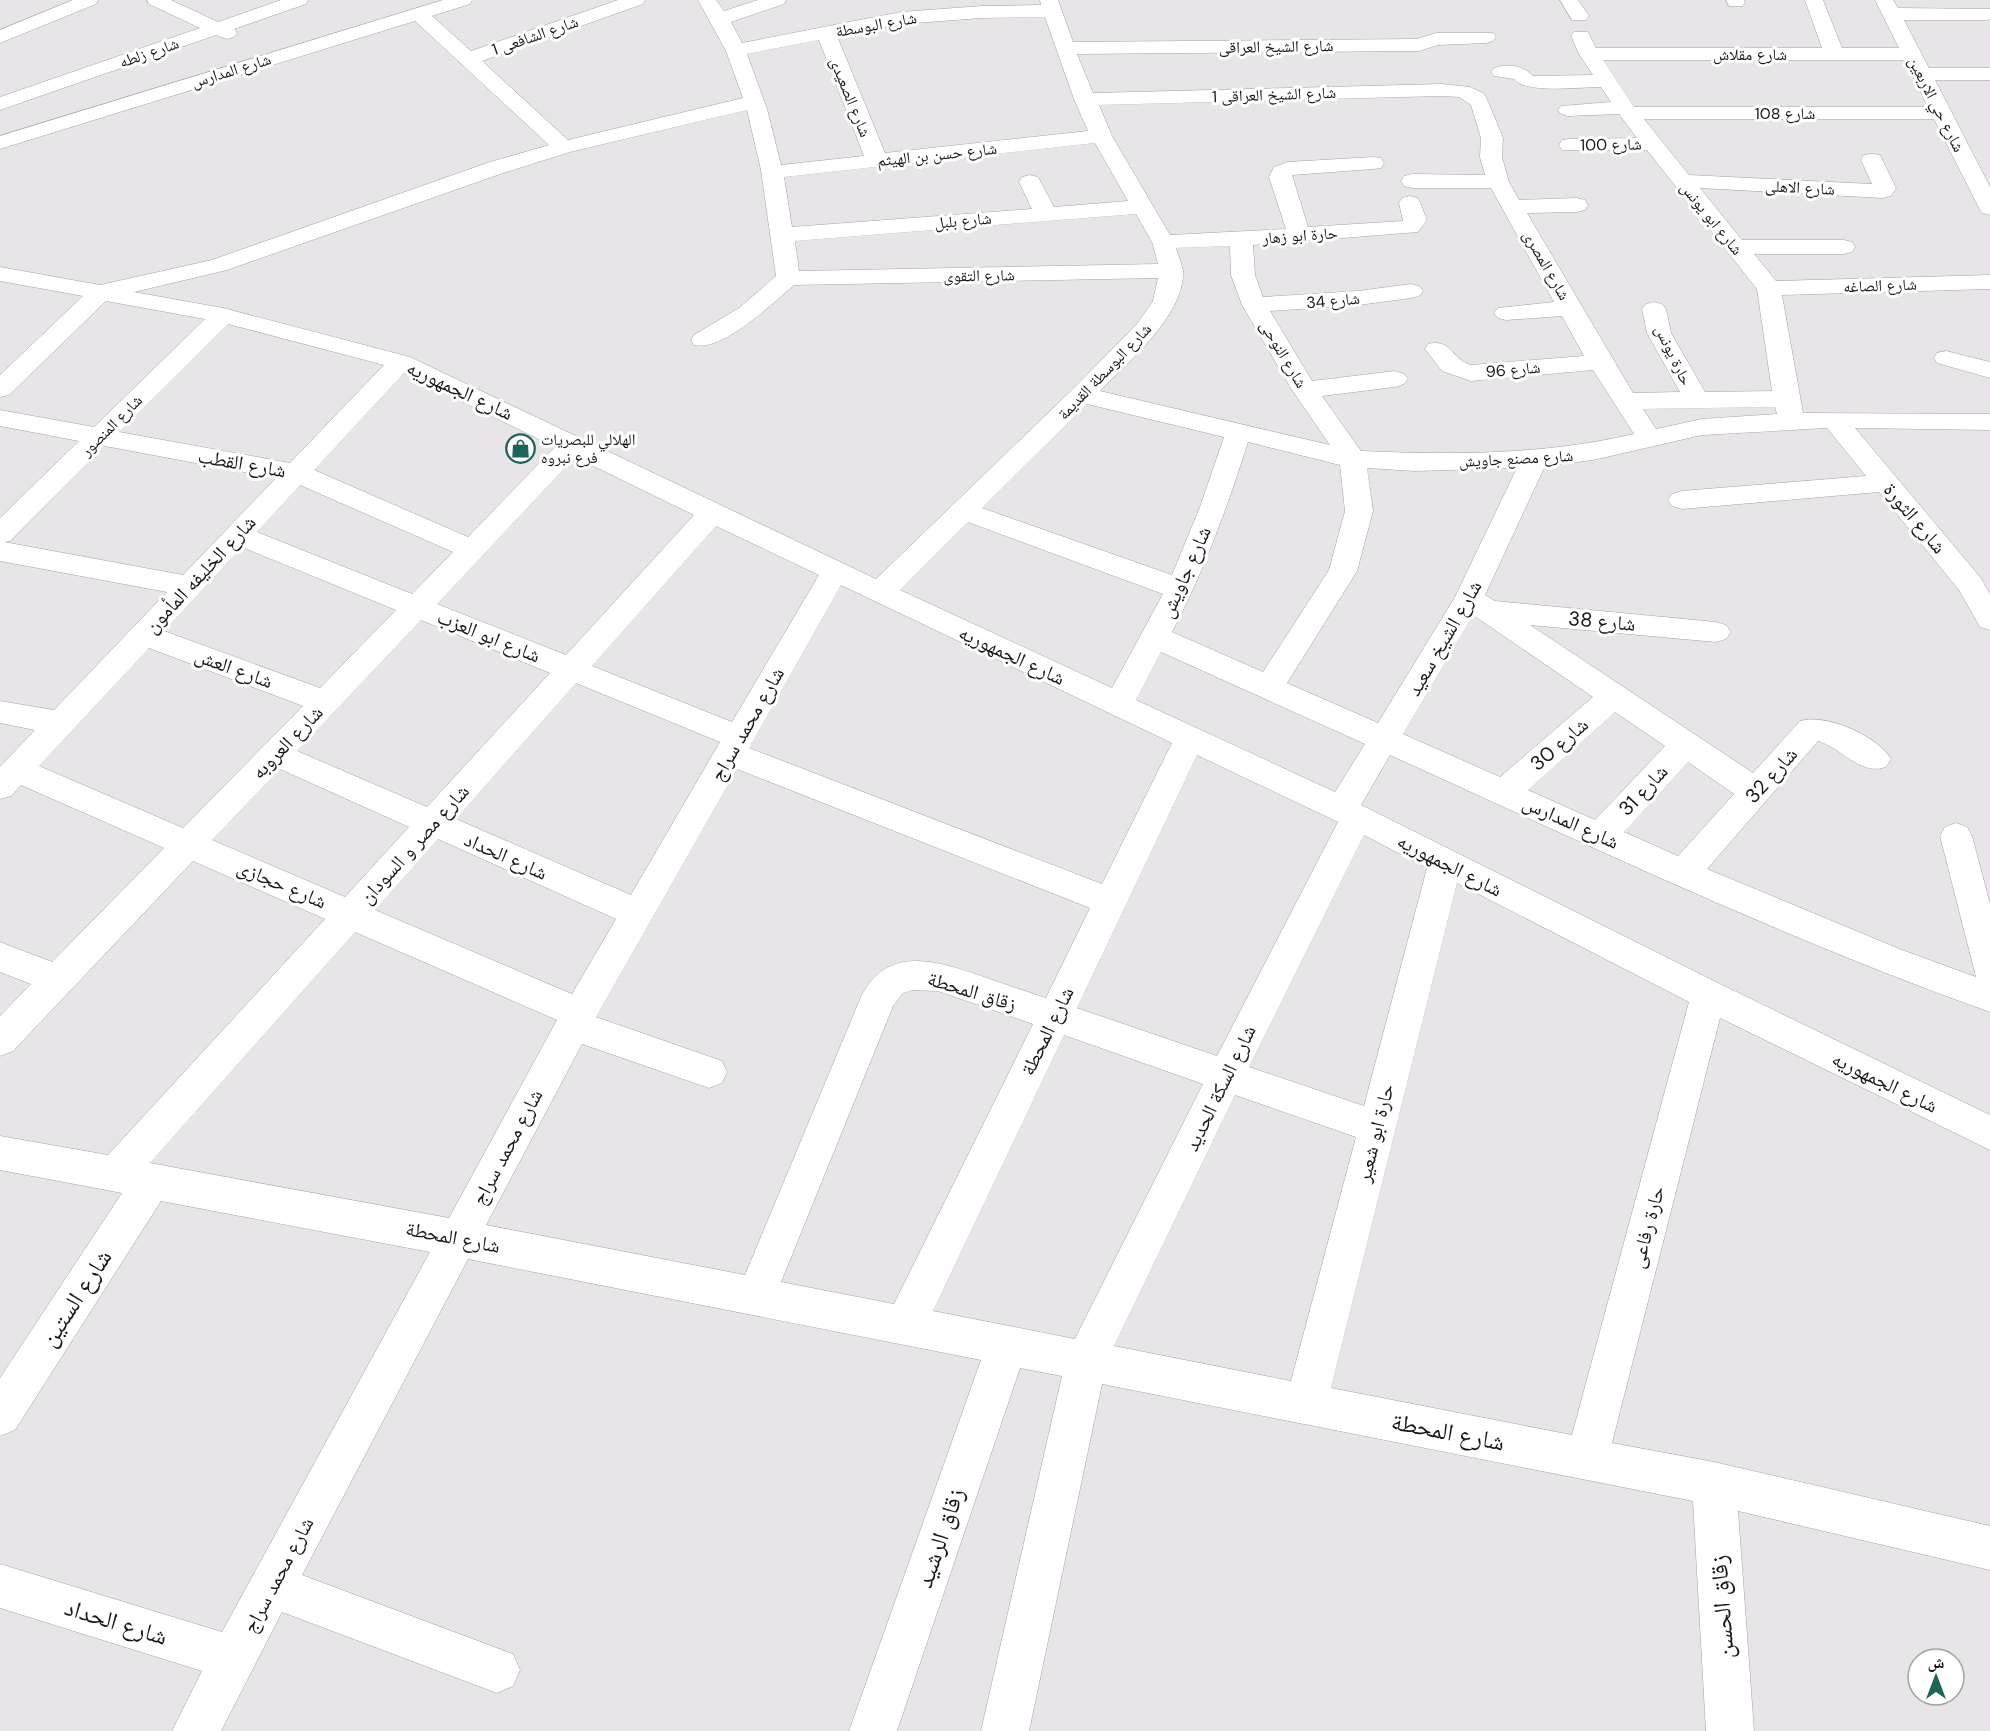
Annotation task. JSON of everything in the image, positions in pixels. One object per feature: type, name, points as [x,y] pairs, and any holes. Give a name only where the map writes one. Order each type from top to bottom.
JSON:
[{"type":"street","points":[[0,38],[89,0]]},
{"type":"street","points":[[156,0],[278,56]]},
{"type":"street","name":"شارع زلطه","points":[[0,104],[299,0]]},
{"type":"street","name":"شارع المدارس","points":[[0,143],[464,0]]},
{"type":"street","name":"شارع الشافعى 1","points":[[468,58],[636,0]]},
{"type":"street","points":[[703,340],[747,313],[788,278],[788,257],[782,235],[774,172],[737,50],[707,0]]},
{"type":"street","points":[[720,19],[777,0]]},
{"type":"street","points":[[1814,0],[1834,54]]},
{"type":"street","name":"شارع البوسطة","points":[[737,50],[901,18],[1051,6]]},
{"type":"street","name":"شارع البوسطة القديمة","points":[[880,592],[1082,395],[1146,329],[1165,301],[1171,271],[1163,242],[1101,136],[1084,99],[1051,6]]},
{"type":"street","points":[[1888,7],[1986,14]]},
{"type":"street","name":"شارع حي الاربعين","points":[[1888,7],[1990,208]]},
{"type":"street","points":[[419,14],[564,147]]},
{"type":"street","name":"شارع مقلاش","points":[[1580,26],[1777,61],[1834,54],[1912,54]]},
{"type":"street","name":"شارع ابو يونس","points":[[1580,26],[1607,81],[1627,110],[1769,288],[1778,331],[1789,410]]},
{"type":"street","points":[[1826,31],[1847,32]]},
{"type":"street","name":"شارع الصعيدى","points":[[826,32],[877,161]]},
{"type":"street","points":[[1880,32],[1901,33]]},
{"type":"street","name":"شارع الشيخ العراقى","points":[[1065,48],[1419,45],[1436,39],[1486,37]]},
{"type":"street","points":[[1158,47],[1175,97]]},
{"type":"street","points":[[58,64],[76,78]]},
{"type":"street","points":[[1541,64],[1551,82]]},
{"type":"street","points":[[1501,72],[1520,73],[1527,82],[1607,81]]},
{"type":"street","points":[[1923,74],[1990,74]]},
{"type":"street","name":"شارع الشيخ العراقى 1","points":[[1084,99],[1463,91]]},
{"type":"street","name":"شارع المصرى","points":[[1463,91],[1476,97],[1481,105],[1492,138],[1491,156],[1498,182],[1572,308],[1600,362],[1649,438]]},
{"type":"street","points":[[0,389],[101,292],[219,265],[495,168],[564,147],[753,102]]},
{"type":"street","name":"شارع 108","points":[[1568,110],[1860,105],[1941,113]]},
{"type":"street","points":[[0,117],[29,134]]},
{"type":"street","name":"شارع حسن بن الهيثم","points":[[774,172],[1101,136]]},
{"type":"street","name":"شارع 100","points":[[1570,145],[1653,144]]},
{"type":"street","name":"شارع الاهلى","points":[[1682,181],[1883,191],[1885,188],[1872,160]]},
{"type":"street","points":[[1299,234],[1280,177],[1282,172],[1288,168],[1373,163]]},
{"type":"street","points":[[1412,181],[1498,182]]},
{"type":"street","points":[[1030,182],[1047,214]]},
{"type":"street","name":"حارة ابو زهار","points":[[1163,242],[1410,227],[1416,220],[1410,204]]},
{"type":"street","points":[[1513,207],[1577,205]]},
{"type":"street","name":"شارع بلبل","points":[[782,235],[1143,207]]},
{"type":"street","name":"شارع النوحى","points":[[1241,239],[1243,275],[1254,305],[1305,390],[1353,459]]},
{"type":"street","points":[[1735,247],[1844,247]]},
{"type":"street","name":"شارع التقوى","points":[[788,278],[1171,271]]},
{"type":"street","name":"شارع الجمهوريه","points":[[0,274],[223,315],[401,362],[712,513],[1349,813],[1708,995],[1990,1133]]},
{"type":"street","name":"شارع الصاغه","points":[[1769,288],[1990,282]]},
{"type":"street","name":"شارع 34","points":[[1254,305],[1348,299],[1411,291]]},
{"type":"street","points":[[1506,313],[1572,308]]},
{"type":"street","name":"حارة يونس","points":[[1654,309],[1659,333],[1697,400]]},
{"type":"street","name":"شارع المنصور","points":[[0,534],[223,315]]},
{"type":"street","name":"شارع 96","points":[[1437,349],[1447,365],[1453,369],[1471,373],[1600,362]]},
{"type":"street","points":[[1946,358],[1990,370]]},
{"type":"street","name":"شارع الخليفه المأمون","points":[[8,778],[401,362]]},
{"type":"street","points":[[1305,390],[1395,379]]},
{"type":"street","name":"شارع مصنع جاويش","points":[[1082,395],[1353,459],[1415,462],[1535,459],[1593,452],[1649,438],[1789,410],[1833,420],[1990,422]]},
{"type":"street","points":[[1624,401],[1697,400],[1789,410]]},
{"type":"street","name":"شارع القطب","points":[[0,418],[296,473],[471,549]]},
{"type":"street","name":"شارع الثورة","points":[[1833,420],[1885,483],[1980,583],[1990,620]]},
{"type":"street","name":"شارع جاويش","points":[[1118,705],[1180,588],[1214,507],[1238,432]]},
{"type":"street","name":"شارع العروبه","points":[[0,1040],[573,444]]},
{"type":"street","points":[[1269,687],[1343,571],[1359,511],[1353,459]]},
{"type":"street","name":"شارع الشيخ سعيد","points":[[1349,813],[1386,738],[1478,604],[1535,459]]},
{"type":"street","points":[[1682,500],[1885,483]]},
{"type":"street","points":[[964,511],[1180,588]]},
{"type":"street","name":"شارع مصر و السودان","points":[[134,1177],[350,914],[712,513]]},
{"type":"street","name":"شارع ابو العزب","points":[[238,535],[571,669],[735,745],[1110,901]]},
{"type":"street","points":[[0,551],[190,586]]},
{"type":"street","name":"شارع محمد سراج","points":[[196,1731],[233,1658],[577,1019],[835,571]]},
{"type":"street","points":[[1478,604],[1756,792]]},
{"type":"street","name":"شارع 38","points":[[1478,604],[1716,632]]},
{"type":"street","name":"شارع العش","points":[[144,635],[325,702]]},
{"type":"street","name":"شارع المدارس","points":[[1156,637],[1386,738],[1683,873],[1890,960],[1990,997]]},
{"type":"street","name":"شارع 30","points":[[1505,792],[1614,696]]},
{"type":"street","points":[[0,712],[60,723]]},
{"type":"street","name":"شارع 32","points":[[1683,873],[1811,729],[1822,729],[1835,734],[1875,759]]},
{"type":"street","name":"شارع المحطة","points":[[905,1325],[1190,738]]},
{"type":"street","name":"شارع 31","points":[[1600,835],[1686,744]]},
{"type":"street","name":"شارع الحداد","points":[[275,754],[638,913]]},
{"type":"street","name":"شارع حجازى","points":[[8,778],[189,844],[350,914],[577,1019],[709,1072]]},
{"type":"street","name":"شارع السكة الحديد","points":[[1005,1731],[1086,1361],[1225,1077],[1349,813]]},
{"type":"street","points":[[1956,836],[1990,970]]},
{"type":"street","name":"حارة ابو شعير","points":[[1306,1404],[1445,863]]},
{"type":"street","points":[[0,957],[58,980]]},
{"type":"street","name":"زقاق المحطة","points":[[756,1295],[879,997],[891,982],[913,975],[938,976],[1225,1077],[1376,1127]]},
{"type":"street","name":"حارة رفاعى","points":[[1587,1459],[1708,995]]},
{"type":"street","name":"شارع المحطة","points":[[0,1153],[756,1295],[1714,1484],[1990,1548]]},
{"type":"street","name":"شارع الستين","points":[[0,1415],[134,1177]]},
{"type":"street","name":"زقاق الرشيد","points":[[873,1731],[1006,1345]]},
{"type":"street","name":"زقاق الحسن","points":[[1714,1484],[1730,1731]]},
{"type":"street","name":"شارع الحداد","points":[[0,1586],[233,1658]]},
{"type":"street","points":[[272,1587],[497,1670]]},
{"type":"place","name":"الهلالي للبصريات فرع نبروه","points":[[520,448]]}]
